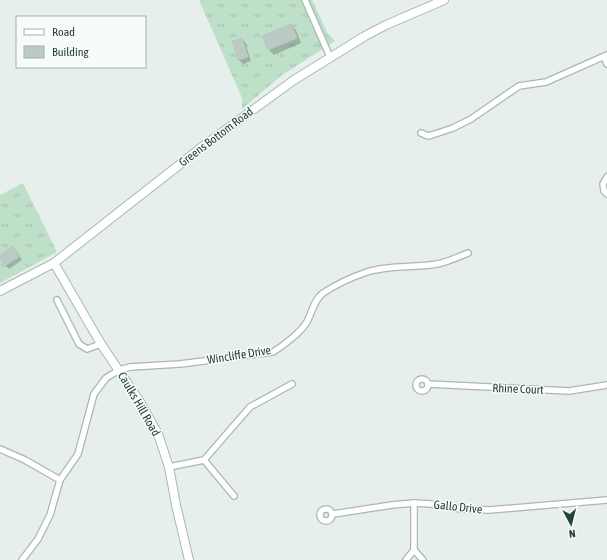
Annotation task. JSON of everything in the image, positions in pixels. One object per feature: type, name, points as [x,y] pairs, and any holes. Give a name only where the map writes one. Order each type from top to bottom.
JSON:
[{"type":"street","points":[[305,0],[330,57]]},
{"type":"street","name":"Greens Bottom Road","points":[[0,291],[54,263],[202,147],[294,80],[330,57],[386,25],[444,0]]},
{"type":"street","points":[[421,133],[428,136],[432,135],[448,130],[471,119],[519,86],[546,82],[605,56],[607,64]]},
{"type":"street","points":[[607,177],[603,184],[604,191],[607,194]]},
{"type":"street","name":"Wincliffe Drive","points":[[119,370],[130,367],[180,364],[273,352],[284,346],[306,323],[315,304],[322,294],[351,278],[378,270],[448,262],[468,253]]},
{"type":"street","name":"Caulks Hill Road","points":[[54,263],[101,344],[150,418],[164,450],[169,467],[189,560]]},
{"type":"street","points":[[56,300],[79,344],[87,349],[101,344]]},
{"type":"street","points":[[22,560],[38,539],[50,515],[60,480],[78,454],[94,394],[106,378],[119,370]]},
{"type":"street","points":[[169,467],[204,460],[250,407],[292,384]]},
{"type":"street","name":"Rhine Court","points":[[428,384],[569,391],[607,385]]},
{"type":"street","points":[[0,449],[25,460],[60,480]]},
{"type":"street","points":[[204,460],[234,496]]},
{"type":"street","name":"Gallo Drive","points":[[333,514],[414,503],[461,509],[489,510],[607,500]]},
{"type":"street","points":[[406,560],[414,550],[414,503]]},
{"type":"street","points":[[414,550],[423,560]]},
{"type":"green space","points":[[199,0],[312,0],[328,34],[335,41],[282,75],[242,109],[242,98]]},
{"type":"green space","points":[[23,183],[57,252],[0,283],[0,195]]},
{"type":"building","points":[[291,24],[297,38],[268,50],[262,36]]},
{"type":"building","points":[[242,38],[248,57],[238,60],[232,41]]},
{"type":"building","points":[[13,246],[20,256],[5,266],[0,258],[0,255]]}]
